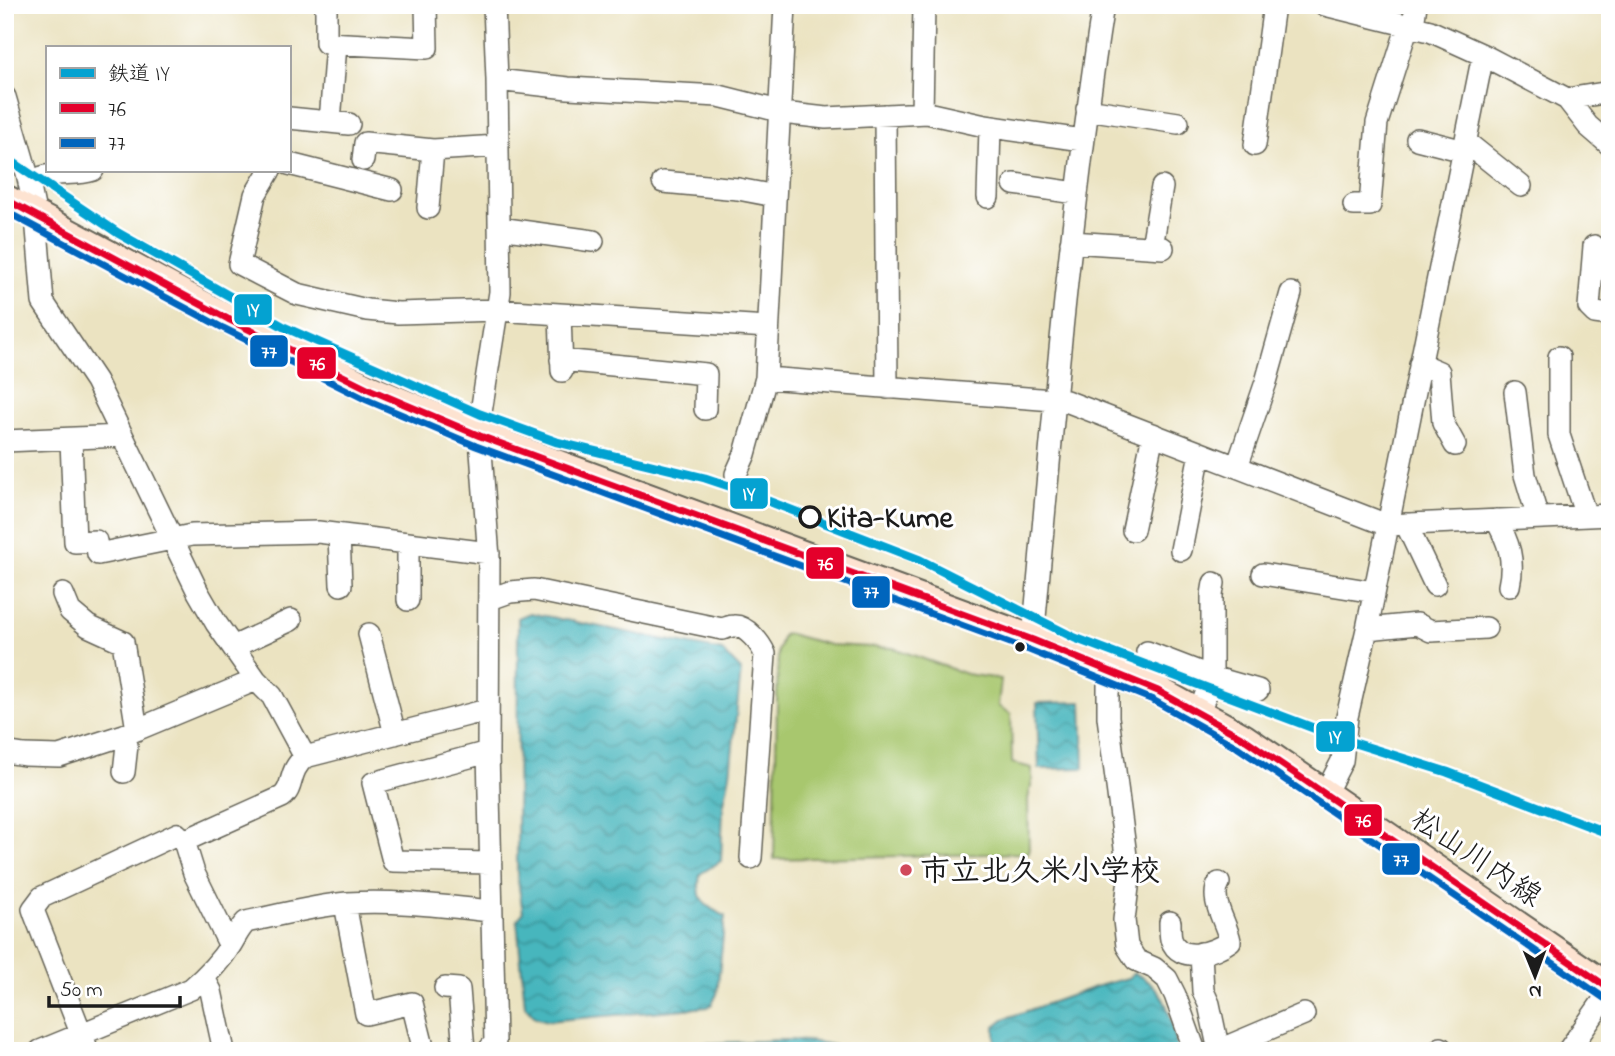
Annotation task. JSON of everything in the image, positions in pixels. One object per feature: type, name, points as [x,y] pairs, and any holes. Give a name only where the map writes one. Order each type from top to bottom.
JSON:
[{"type":"main road","name":"松山川内線","points":[[5,199],[303,357],[371,390],[480,436],[1108,669],[1199,713],[1243,738],[1610,990]]},
{"type":"street","points":[[326,6],[326,43],[427,48],[426,5]]},
{"type":"street","points":[[488,1051],[495,1042],[487,710],[490,599],[480,414],[500,292],[494,5]]},
{"type":"street","points":[[736,474],[745,454],[765,378],[786,5]]},
{"type":"street","points":[[922,113],[924,5]]},
{"type":"street","points":[[1033,640],[1076,193],[1103,5]]},
{"type":"street","points":[[1255,145],[1274,5]]},
{"type":"street","points":[[1325,5],[1412,19],[1430,31],[1567,99],[1588,126],[1610,145]]},
{"type":"street","points":[[1354,205],[1370,205],[1369,121],[1412,19]]},
{"type":"street","points":[[290,118],[340,123],[336,44]]},
{"type":"street","points":[[1325,794],[1342,761],[1347,717],[1374,592],[1397,524],[1420,365],[1483,55]]},
{"type":"street","points":[[497,80],[568,88],[719,96],[791,114],[825,118],[922,113],[942,115],[990,127],[1082,140]]},
{"type":"street","points":[[1567,99],[1610,92]]},
{"type":"street","points":[[5,97],[36,216],[43,302],[96,381],[170,538],[204,602],[256,680],[272,696],[305,757]]},
{"type":"street","points":[[1087,109],[1178,123]]},
{"type":"street","points":[[885,115],[887,388]]},
{"type":"street","points":[[988,197],[990,127]]},
{"type":"street","points":[[1417,139],[1465,146],[1521,186]]},
{"type":"street","points":[[363,160],[365,143],[433,150],[498,146]]},
{"type":"street","points":[[428,208],[433,150]]},
{"type":"street","points":[[290,164],[392,190]]},
{"type":"street","points":[[29,184],[45,176],[77,172]]},
{"type":"street","points":[[269,172],[254,195],[239,264],[297,294],[367,310],[398,313],[498,310],[768,327]]},
{"type":"street","points":[[663,182],[738,189],[775,196]]},
{"type":"street","points":[[1014,184],[1076,193]]},
{"type":"street","points":[[1071,242],[1158,248],[1162,187]]},
{"type":"street","points":[[499,228],[593,242]]},
{"type":"street","points":[[1594,246],[1590,307],[1595,313],[1610,314]]},
{"type":"street","points":[[1237,467],[1266,382],[1291,293]]},
{"type":"street","points":[[560,314],[561,365],[706,374],[705,409]]},
{"type":"street","points":[[1559,356],[1559,435],[1586,516]]},
{"type":"street","points":[[1420,365],[1439,372],[1443,423],[1455,445]]},
{"type":"street","points":[[765,378],[1055,398],[1397,524],[1610,515]]},
{"type":"street","points":[[1515,392],[1525,475],[1538,518]]},
{"type":"street","points":[[1133,530],[1153,434]]},
{"type":"street","points":[[5,441],[122,436]]},
{"type":"street","points":[[71,440],[75,542],[96,541],[98,554],[192,535],[318,532],[489,552]]},
{"type":"street","points":[[1181,550],[1200,453]]},
{"type":"street","points":[[1496,520],[1507,537],[1512,553],[1513,570],[1509,586]]},
{"type":"street","points":[[1397,524],[1435,585]]},
{"type":"street","points":[[339,535],[341,585]]},
{"type":"street","points":[[408,543],[408,600]]},
{"type":"street","points":[[1263,574],[1374,592]]},
{"type":"street","points":[[1199,713],[1212,677],[1214,583]]},
{"type":"street","points":[[490,599],[510,592],[534,590],[722,629],[734,626],[742,628],[762,646],[765,653],[751,858]]},
{"type":"street","points":[[63,594],[70,611],[88,625],[123,642],[130,732],[124,772]]},
{"type":"street","points":[[233,647],[291,620]]},
{"type":"street","points":[[1367,629],[1417,624],[1431,631],[1486,628]]},
{"type":"street","points":[[369,634],[395,734]]},
{"type":"street","points":[[1147,652],[1212,677],[1258,690]]},
{"type":"street","points":[[1108,669],[1108,717],[1129,879],[1124,920],[1127,946],[1136,960],[1154,968],[1167,979],[1195,1051]]},
{"type":"street","points":[[5,752],[59,756],[130,732],[256,680]]},
{"type":"street","points":[[184,841],[282,797],[287,793],[296,764],[305,757],[487,710]]},
{"type":"street","points":[[488,752],[373,783],[393,861],[490,863]]},
{"type":"street","points":[[85,1042],[35,915],[33,909],[36,901],[177,834],[184,841],[194,873],[230,946]]},
{"type":"street","points":[[1170,922],[1171,938],[1176,948],[1183,953],[1218,949],[1230,941],[1216,900],[1219,883]]},
{"type":"street","points":[[40,1051],[85,1042],[191,989],[204,978],[230,946],[238,929],[246,922],[345,904],[397,902],[491,911]]},
{"type":"street","points":[[345,904],[366,1014],[412,1003],[424,1051]]},
{"type":"street","points":[[1201,953],[1203,991],[1209,1004],[1219,1050],[1304,1014]]},
{"type":"street","points":[[204,978],[211,991],[224,1051]]},
{"type":"street","points":[[445,988],[459,989],[464,1051]]},
{"type":"street","points":[[1568,1051],[1610,990]]},
{"type":"green space","points":[[789,634],[830,645],[893,648],[966,674],[1001,679],[998,706],[1011,714],[1012,763],[1032,768],[1028,799],[1029,853],[774,859],[778,651],[783,635]]},
{"type":"water","points":[[530,613],[722,651],[741,670],[730,774],[723,808],[721,861],[700,874],[699,883],[700,896],[706,905],[725,916],[717,994],[708,1007],[547,1021],[535,1017],[525,1006],[517,920],[523,913],[517,874],[518,618]]},
{"type":"water","points":[[1082,702],[1084,768],[1039,769],[1037,703]]},
{"type":"water","points":[[1134,973],[1146,979],[1161,995],[1170,1015],[1178,1051],[995,1051],[995,1026],[1004,1019],[1128,978]]},
{"type":"water","points":[[785,1040],[827,1044],[851,1051],[628,1051],[691,1044]]},
{"type":"rail line","name":"IY","points":[[5,157],[118,233],[284,327],[480,414],[557,442],[732,487],[920,560],[1075,638],[1345,740],[1447,772],[1610,834]]},
{"type":"transit line","name":"76","points":[[5,199],[228,319],[371,390],[480,436],[1033,640],[1158,691],[1243,738],[1610,989]]},
{"type":"transit line","name":"77","points":[[5,211],[223,328],[367,400],[476,446],[1029,650],[1153,700],[1237,747],[1604,998]]},
{"type":"place","name":"Kita-Kume","points":[[810,517]]},
{"type":"place","name":"市立北久米小学校","points":[[906,870]]}]
